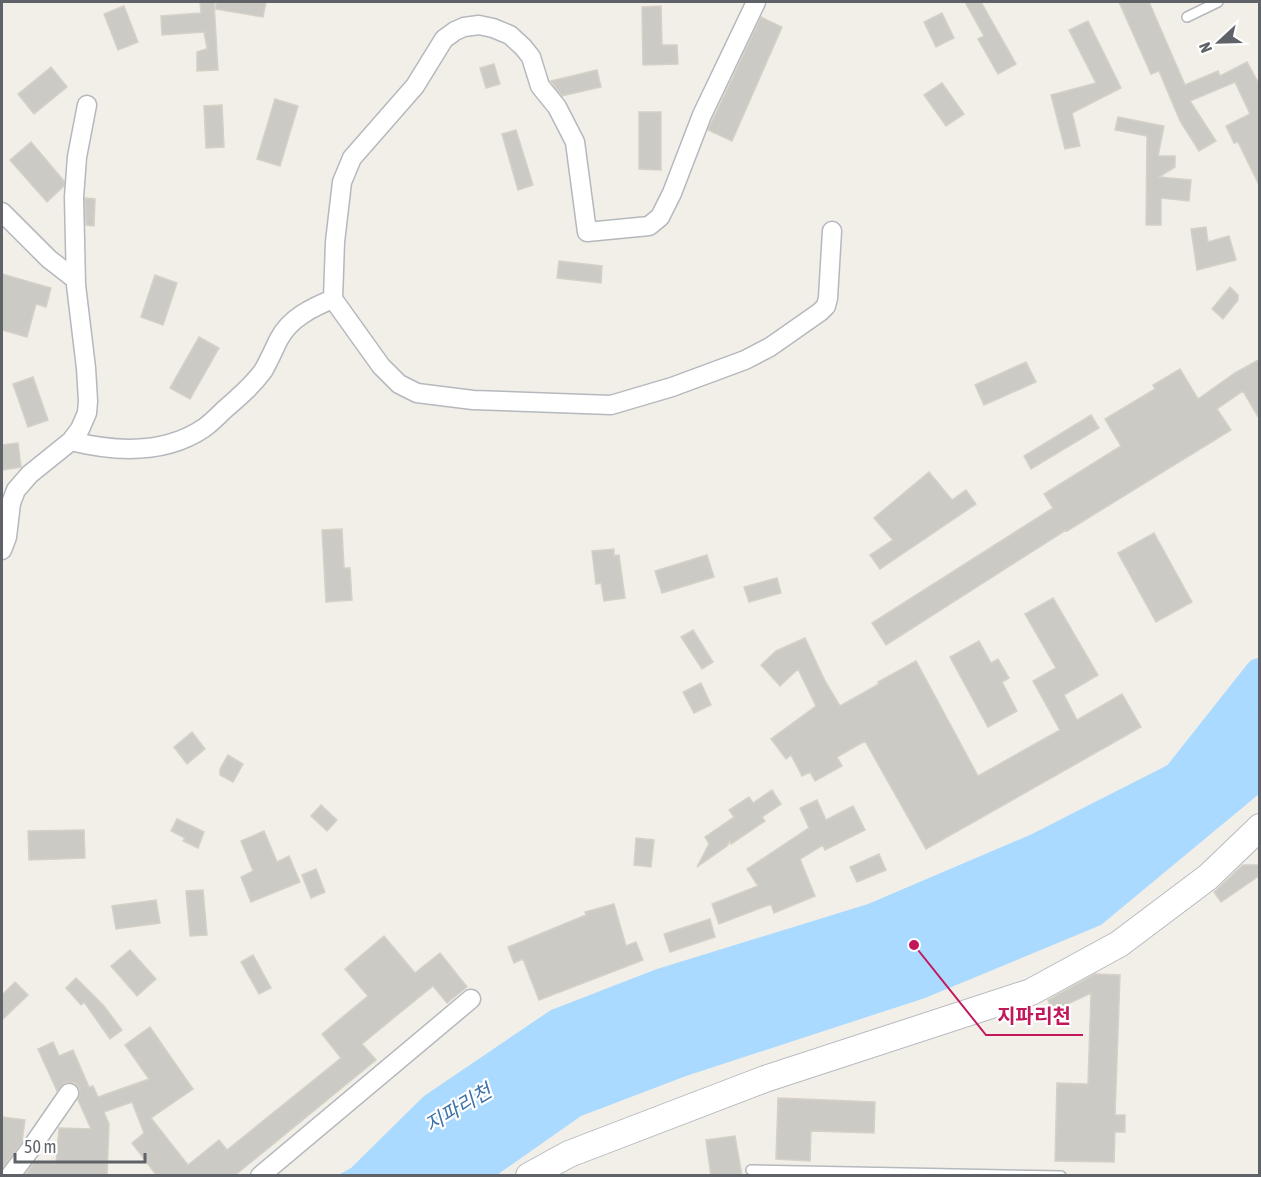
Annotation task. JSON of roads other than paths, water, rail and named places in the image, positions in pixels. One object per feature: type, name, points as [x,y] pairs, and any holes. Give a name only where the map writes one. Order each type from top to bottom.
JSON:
[{"type":"street","points":[[756,2],[702,115],[672,193],[660,217],[649,226],[587,232],[575,142],[561,114],[540,86],[531,57],[523,46],[510,35],[493,27],[479,25],[454,31],[444,39],[415,86],[352,158],[342,182],[335,242],[333,299],[381,366],[399,384],[417,393],[473,400],[611,405],[672,387],[745,360],[770,347],[820,312],[826,306],[832,231]]},
{"type":"street","points":[[2,550],[7,537],[11,502],[16,490],[30,474],[72,441],[87,413],[88,401],[76,280],[74,197],[76,158],[87,105]]},
{"type":"street","points":[[2,212],[49,259],[76,280]]},
{"type":"street","points":[[72,441],[113,450],[133,450],[169,444],[203,429],[247,391],[264,369],[281,335],[289,326],[305,312],[333,299]]},
{"type":"street","points":[[529,1176],[569,1154],[765,1078],[1031,992],[1119,944],[1208,877],[1260,827]]},
{"type":"street","points":[[260,1176],[471,999]]},
{"type":"street","points":[[10,1176],[69,1093]]},
{"type":"lane","points":[[1187,17],[1218,2]]},
{"type":"lane","points":[[751,1170],[1061,1176]]},
{"type":"water","points":[[1259,659],[1259,794],[1101,925],[925,998],[686,1076],[581,1116],[497,1175],[338,1175],[351,1168],[424,1096],[551,1010],[657,969],[868,904],[1030,835],[1215,741]]},
{"type":"waterway","name":"지파리천","points":[[1176,780],[1260,674]]},
{"type":"place","name":"지파리천","points":[[914,945]]}]
